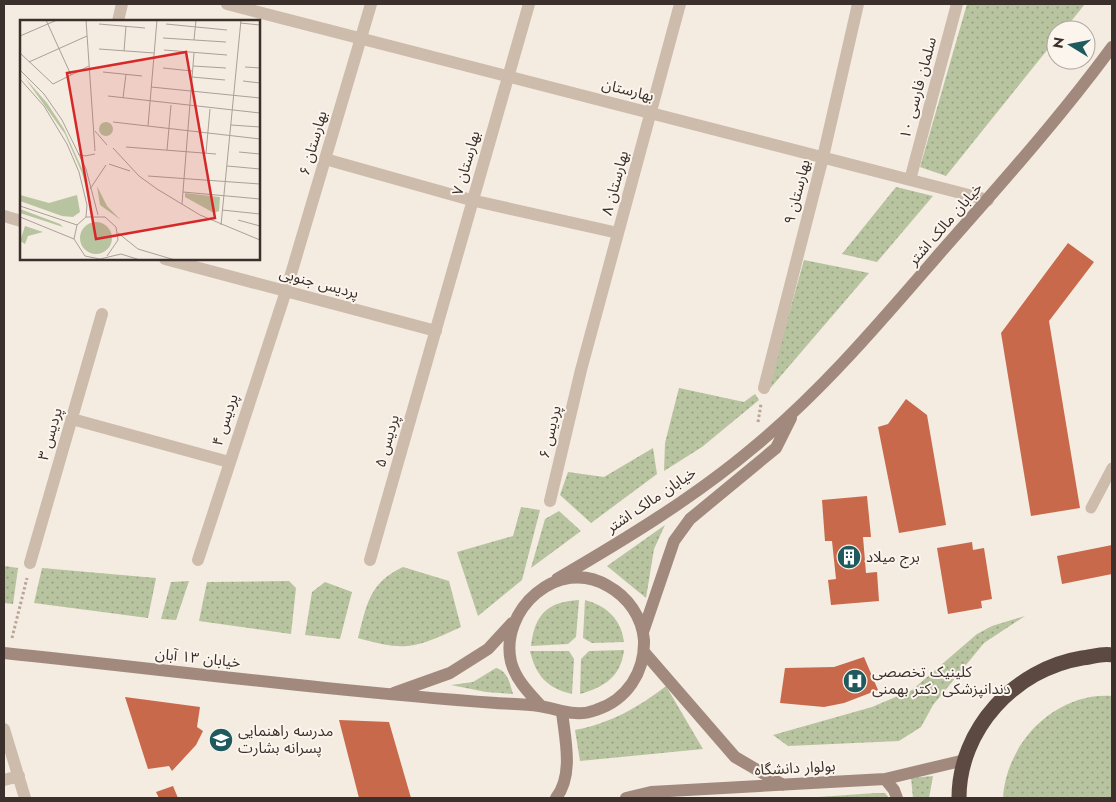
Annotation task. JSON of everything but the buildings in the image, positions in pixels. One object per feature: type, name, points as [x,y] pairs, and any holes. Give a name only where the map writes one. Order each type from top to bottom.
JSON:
[{"type":"highway","points":[[959,798],[965,760],[986,717],[1018,683],[1060,662],[1110,653]]},
{"type":"main road","name":"خیابان مالک اشتر","points":[[546,586],[635,532],[740,458],[793,414],[859,346],[988,200],[1079,93],[1112,47]]},
{"type":"main road","name":"خیابان مالک اشتر","points":[[643,632],[674,541],[690,519],[776,448],[793,414]]},
{"type":"main road","points":[[565,579],[579,579],[606,584],[623,596],[632,607],[643,632],[644,652],[639,672],[632,684],[612,703],[594,712],[562,712],[541,706],[520,683],[511,663],[509,642],[514,621],[522,606],[532,595],[546,586],[565,579]]},
{"type":"main road","name":"خیابان ۱۳ آبان","points":[[389,695],[450,672],[488,649],[514,621]]},
{"type":"main road","points":[[644,652],[735,756],[783,785]]},
{"type":"main road","name":"خیابان ۱۳ آبان","points":[[6,653],[389,695],[541,706]]},
{"type":"main road","points":[[556,798],[565,779],[567,763],[562,712]]},
{"type":"main road","name":"بولوار دانشگاه","points":[[626,798],[651,792],[885,779],[965,760]]},
{"type":"main road","points":[[885,779],[894,790],[897,798]]},
{"type":"street","points":[[118,20],[122,4]]},
{"type":"street","name":"بهارستان","points":[[227,4],[988,200]]},
{"type":"street","name":"بهارستان ۶","points":[[286,291],[370,4]]},
{"type":"street","name":"بهارستان ۷","points":[[436,331],[529,4]]},
{"type":"street","name":"بهارستان ۸","points":[[581,370],[680,4]]},
{"type":"street","name":"بهارستان ۹","points":[[764,388],[823,157],[858,4]]},
{"type":"street","name":"سلمان فارسی ۱۰","points":[[910,180],[957,4]]},
{"type":"street","points":[[325,159],[472,200],[618,233]]},
{"type":"street","points":[[4,216],[20,221]]},
{"type":"street","name":"پردیس جنوبی","points":[[173,260],[188,262],[286,291],[436,331]]},
{"type":"street","name":"پردیس ۴","points":[[198,560],[286,291]]},
{"type":"street","name":"پردیس ۳","points":[[30,563],[102,314]]},
{"type":"street","name":"پردیس ۵","points":[[370,560],[436,331]]},
{"type":"street","name":"پردیس ۶","points":[[550,501],[581,370]]},
{"type":"street","points":[[72,419],[229,462]]},
{"type":"street","points":[[4,728],[25,798]]},
{"type":"street","points":[[4,780],[19,776]]},
{"type":"lane","points":[[1091,508],[1112,468]]},
{"type":"path","points":[[6,653],[30,563]]},
{"type":"green space","points":[[967,4],[1085,4],[1072,20],[1046,20],[1046,51],[946,176],[920,167]]},
{"type":"green space","points":[[896,187],[933,196],[877,262],[842,254]]},
{"type":"green space","points":[[804,260],[869,273],[767,392]]},
{"type":"green space","points":[[679,388],[744,402],[755,394],[759,400],[702,447],[664,471],[665,443]]},
{"type":"green space","points":[[653,448],[657,474],[591,523],[560,495],[568,472],[604,477]]},
{"type":"green space","points":[[521,507],[540,510],[522,580],[478,616],[457,552],[513,536]]},
{"type":"green space","points":[[559,511],[581,531],[531,568],[545,519]]},
{"type":"green space","points":[[665,525],[654,549],[646,598],[607,566]]},
{"type":"green space","points":[[4,566],[18,568],[13,604],[4,603]]},
{"type":"green space","points":[[403,567],[449,581],[461,627],[432,640],[411,646],[388,645],[358,638],[367,605],[376,588],[392,573]]},
{"type":"green space","points":[[42,568],[156,578],[148,618],[34,603]]},
{"type":"green space","points":[[189,581],[176,620],[161,619],[171,582]]},
{"type":"green space","points":[[289,581],[296,588],[291,634],[199,621],[207,582]]},
{"type":"green space","points":[[325,582],[352,592],[340,639],[305,635],[312,592]]},
{"type":"green space","points":[[579,600],[576,637],[568,644],[531,646],[536,626],[544,612],[559,604]]},
{"type":"green space","points":[[585,600],[600,606],[612,615],[620,627],[624,642],[592,643],[583,638]]},
{"type":"green space","points":[[1025,616],[984,643],[933,705],[921,727],[899,741],[788,746],[773,735],[872,707],[912,690],[977,634],[992,626]]},
{"type":"green space","points":[[624,650],[619,667],[610,680],[597,688],[580,694],[581,659],[589,651]]},
{"type":"green space","points":[[530,651],[569,651],[574,659],[572,694],[556,688],[544,680],[539,674]]},
{"type":"green space","points":[[496,668],[506,675],[513,694],[486,692],[451,685],[473,682]]},
{"type":"green space","points":[[666,686],[703,749],[580,761],[575,730],[600,724],[623,714]]},
{"type":"green space","points":[[1112,696],[1112,798],[1003,798],[1006,778],[1013,758],[1037,725],[1053,712],[1071,703],[1091,697]]},
{"type":"green space","points":[[933,776],[929,798],[913,798],[911,778]]},
{"type":"green space","points":[[885,793],[889,798],[804,798]]},
{"type":"place","name":"برج میلاد","points":[[849,557]]},
{"type":"place","name":"کلینیک تخصصی دندانپزشکی دکتر بهمنی","points":[[855,681]]},
{"type":"place","name":"مدرسه راهنمایی پسرانه بشارت","points":[[221,740]]}]
